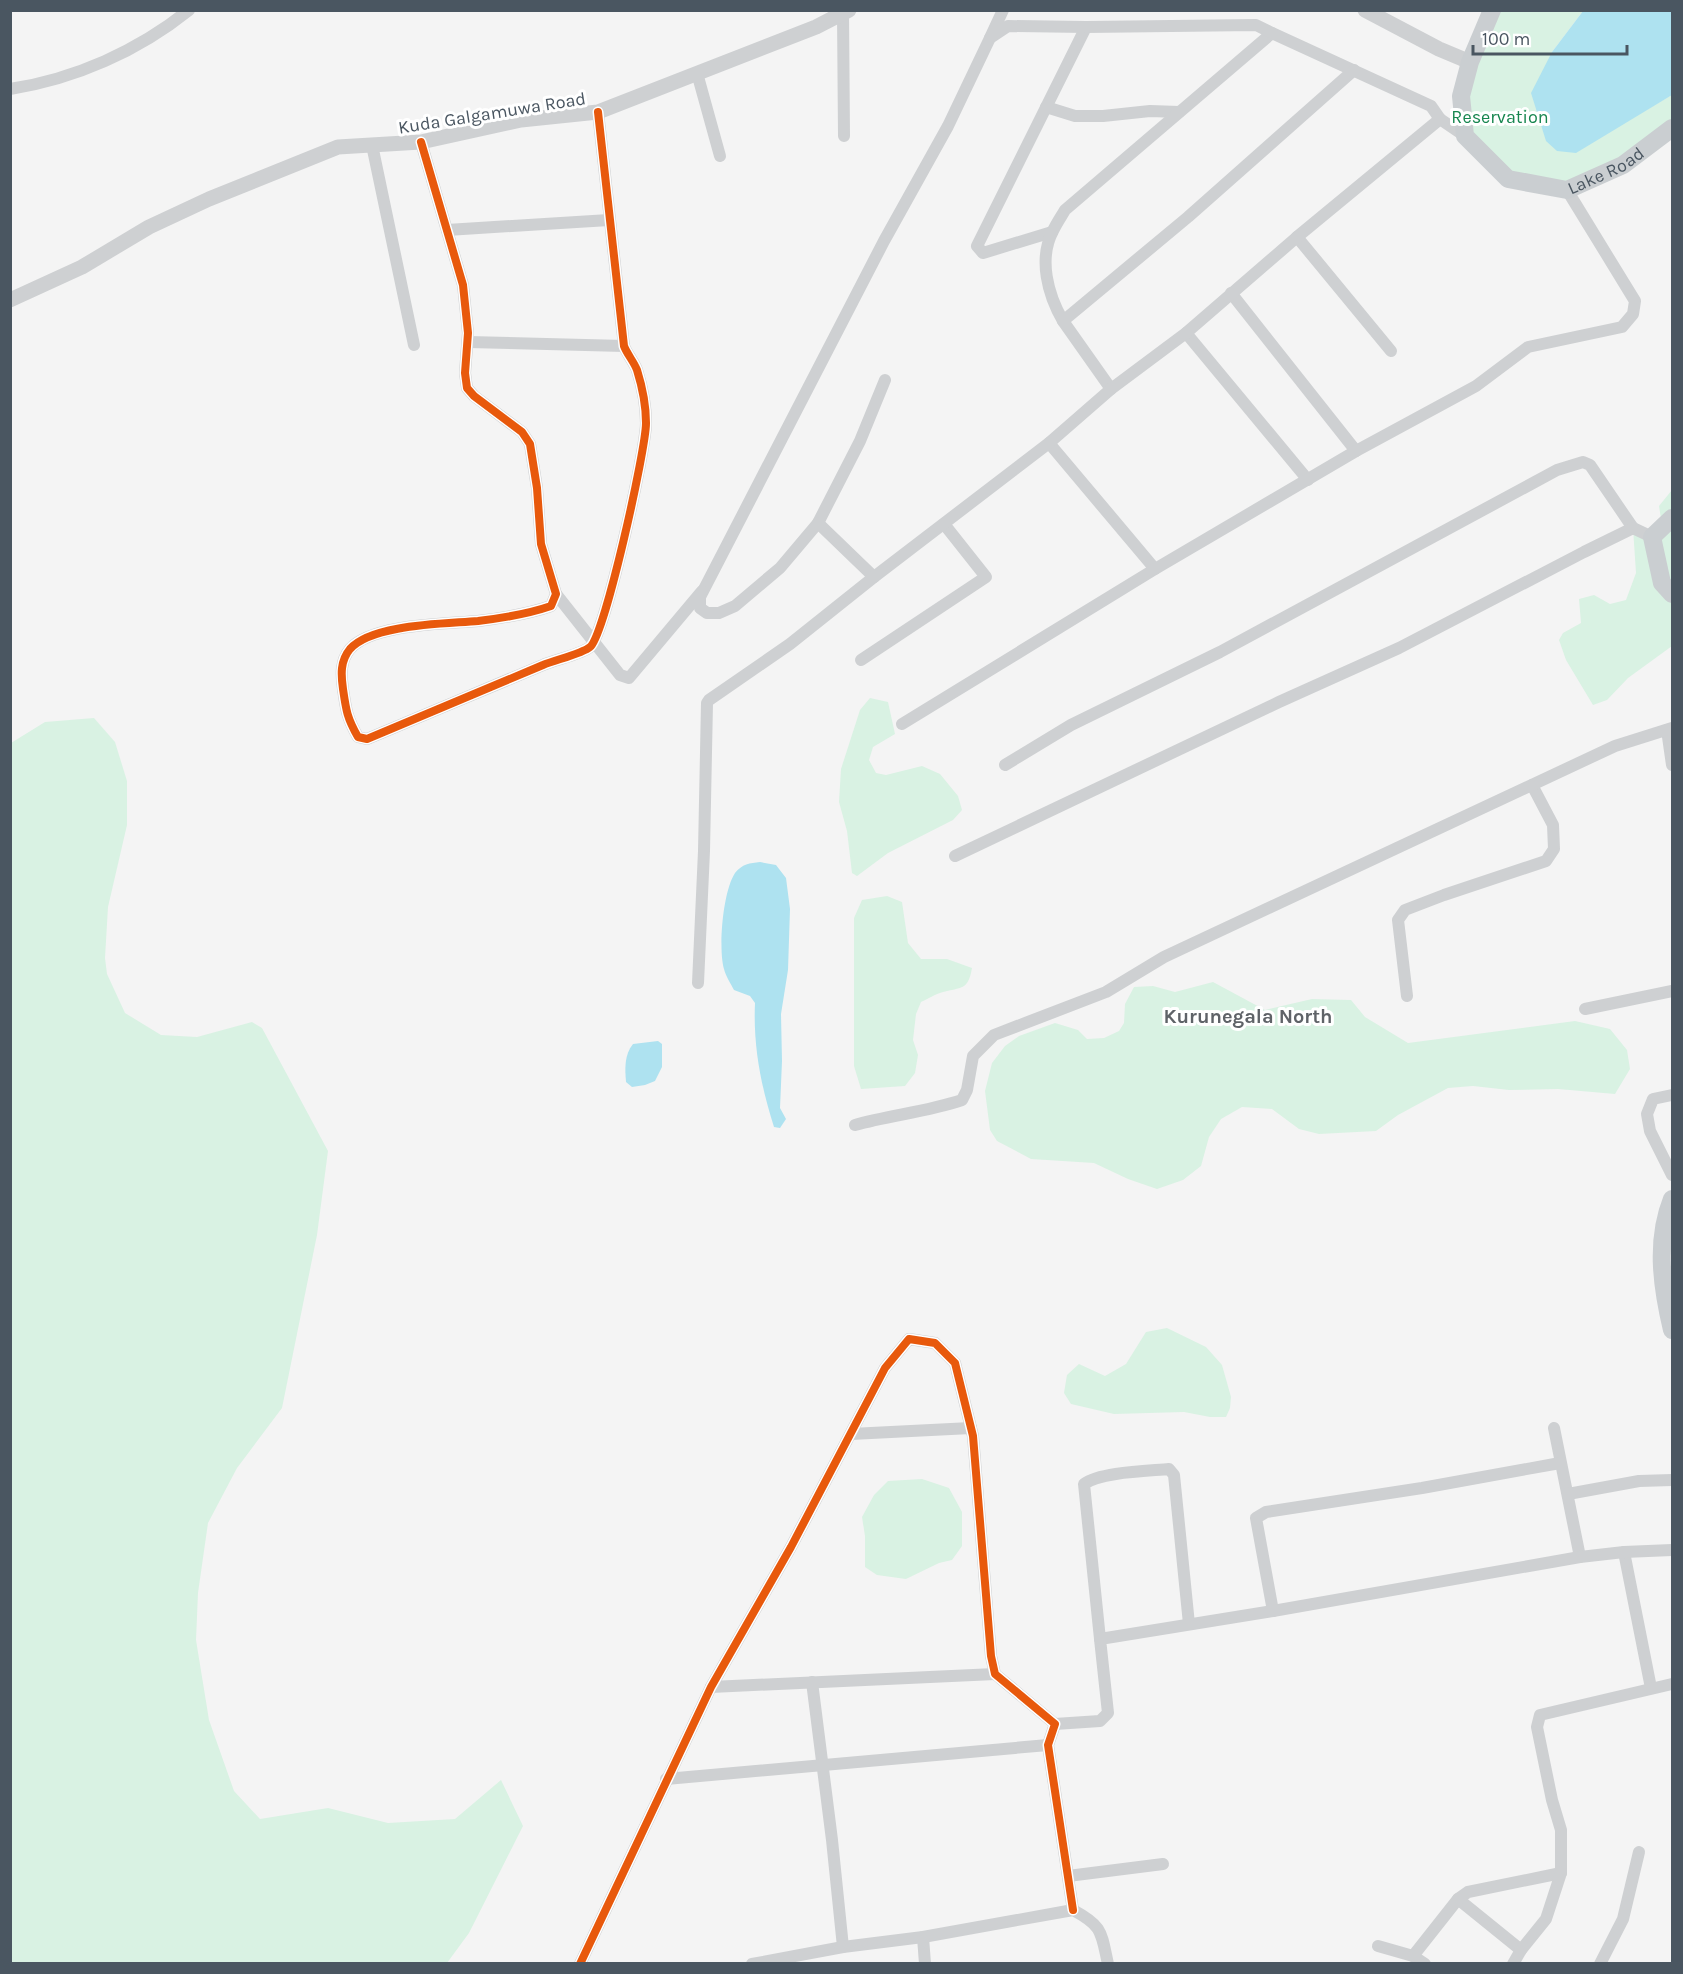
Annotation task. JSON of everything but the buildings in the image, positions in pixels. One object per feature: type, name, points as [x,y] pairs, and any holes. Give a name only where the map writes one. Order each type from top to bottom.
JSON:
[{"type":"main road","points":[[1465,136],[1461,96],[1470,62],[1492,10]]},
{"type":"main road","name":"Lake Road","points":[[1465,136],[1508,179],[1568,190],[1623,165],[1672,128]]},
{"type":"main road","points":[[1672,518],[1652,537],[1662,583],[1672,594]]},
{"type":"main road","points":[[1672,1199],[1662,1247],[1661,1266],[1672,1330]]},
{"type":"street","points":[[10,89],[29,86],[92,68],[166,29],[189,10]]},
{"type":"street","points":[[885,380],[860,441],[818,523],[780,568],[735,606],[719,613],[707,613],[700,608],[700,597],[705,587],[884,241],[948,126],[1003,10]]},
{"type":"street","points":[[1365,10],[1470,62]]},
{"type":"street","points":[[844,136],[846,12]]},
{"type":"street","name":"Kuda Galgamuwa Road","points":[[10,300],[82,267],[149,226],[338,147],[421,142],[521,120],[598,112],[816,27],[846,12]]},
{"type":"street","points":[[986,48],[990,38],[1008,26],[1256,25],[1431,106],[1440,119],[1465,136]]},
{"type":"street","points":[[1052,232],[983,253],[977,246],[1086,27]]},
{"type":"street","points":[[1111,389],[1055,307],[1046,271],[1046,251],[1052,232],[1065,210],[1272,33]]},
{"type":"street","points":[[1063,321],[1188,217],[1354,70]]},
{"type":"street","points":[[697,73],[720,156]]},
{"type":"street","points":[[1046,107],[1075,116],[1103,116],[1150,111],[1179,112]]},
{"type":"street","points":[[556,594],[551,606],[534,612],[481,621],[404,627],[362,640],[348,650],[340,670],[348,719],[358,736],[367,739],[556,660],[588,649],[594,642],[609,600],[645,443],[646,424],[645,406],[636,367],[624,346],[598,112]]},
{"type":"street","points":[[698,983],[707,703],[709,700],[790,644],[1049,443],[1111,389],[1186,333],[1297,237],[1440,119]]},
{"type":"street","points":[[421,142],[463,285],[468,333],[465,374],[467,388],[474,396],[522,432],[530,444],[537,488],[541,544],[556,594],[620,675],[629,678],[705,587]]},
{"type":"street","points":[[372,145],[414,345]]},
{"type":"street","points":[[902,724],[1155,569],[1356,451],[1476,386],[1528,347],[1622,327],[1633,314],[1635,301],[1568,190]]},
{"type":"street","points":[[447,230],[609,220]]},
{"type":"street","points":[[1297,237],[1391,351]]},
{"type":"street","points":[[1231,293],[1356,451]]},
{"type":"street","points":[[1186,333],[1308,480]]},
{"type":"street","points":[[468,342],[624,346]]},
{"type":"street","points":[[1049,443],[1155,569]]},
{"type":"street","points":[[1005,765],[1071,725],[1220,652],[1557,470],[1583,462],[1590,465],[1633,528],[1652,537]]},
{"type":"street","points":[[818,523],[874,577]]},
{"type":"street","points":[[861,660],[986,577],[944,524]]},
{"type":"street","points":[[955,856],[1279,702],[1399,648],[1633,528]]},
{"type":"street","points":[[855,1125],[885,1116],[945,1106],[962,1100],[967,1090],[973,1056],[993,1035],[1107,992],[1164,957],[1615,746],[1670,729],[1672,765]]},
{"type":"street","points":[[1407,996],[1398,920],[1405,910],[1546,861],[1554,849],[1553,825],[1532,785]]},
{"type":"street","points":[[1585,1009],[1672,991]]},
{"type":"street","points":[[1672,1095],[1653,1099],[1647,1114],[1650,1131],[1672,1174]]},
{"type":"street","points":[[580,1964],[711,1687],[791,1546],[885,1368],[909,1339],[935,1342],[955,1364],[971,1428],[995,1674]]},
{"type":"street","points":[[851,1434],[971,1428]]},
{"type":"street","points":[[1554,1428],[1580,1557]]},
{"type":"street","points":[[1273,1611],[1256,1518],[1266,1512],[1422,1488],[1560,1463]]},
{"type":"street","points":[[711,1687],[995,1674],[1055,1724],[1100,1721],[1108,1713],[1084,1484],[1091,1479],[1135,1472],[1169,1469],[1174,1474],[1189,1624]]},
{"type":"street","points":[[1568,1494],[1639,1481],[1672,1480]]},
{"type":"street","points":[[1100,1639],[1580,1557],[1672,1550]]},
{"type":"street","points":[[1624,1552],[1651,1688]]},
{"type":"street","points":[[812,1682],[843,1947]]},
{"type":"street","points":[[1513,1964],[1546,1918],[1561,1873],[1561,1830],[1552,1800],[1537,1727],[1540,1715],[1672,1684]]},
{"type":"street","points":[[1055,1724],[1048,1744],[1073,1910]]},
{"type":"street","points":[[666,1779],[1048,1744]]},
{"type":"street","points":[[1600,1964],[1623,1919],[1639,1852]]},
{"type":"street","points":[[1068,1876],[1163,1864]]},
{"type":"street","points":[[1413,1956],[1458,1899],[1468,1892],[1561,1873]]},
{"type":"street","points":[[1458,1899],[1521,1950]]},
{"type":"street","points":[[752,1964],[1073,1910],[1091,1920],[1101,1932],[1108,1964]]},
{"type":"street","points":[[923,1937],[925,1964]]},
{"type":"street","points":[[1378,1946],[1413,1956],[1425,1964]]},
{"type":"green space","name":"Reservation","points":[[1492,11],[1583,11],[1552,52],[1646,110],[1672,95],[1672,128],[1567,190],[1508,179],[1465,136],[1470,62]]},
{"type":"green space","points":[[1672,490],[1672,646],[1628,678],[1607,700],[1593,705],[1566,660],[1559,640],[1563,633],[1581,623],[1579,599],[1594,595],[1610,604],[1626,600],[1636,573],[1633,528],[1652,537],[1662,525],[1659,506]]},
{"type":"green space","points":[[870,698],[888,702],[895,734],[873,747],[869,760],[876,773],[886,775],[922,766],[940,774],[958,796],[962,810],[953,820],[888,853],[857,876],[852,873],[847,831],[839,802],[841,769],[860,710]]},
{"type":"green space","points":[[94,718],[115,742],[127,781],[127,825],[108,907],[105,958],[107,974],[125,1013],[161,1035],[197,1037],[252,1022],[262,1028],[328,1151],[317,1235],[282,1408],[237,1468],[208,1523],[198,1593],[196,1640],[209,1720],[234,1791],[260,1819],[328,1808],[388,1823],[455,1819],[501,1780],[523,1826],[469,1933],[447,1963],[11,1963],[11,743],[45,722]]},
{"type":"green space","points":[[887,896],[902,902],[908,943],[921,959],[947,959],[972,968],[968,981],[963,987],[940,993],[921,1002],[916,1014],[913,1040],[918,1055],[915,1073],[905,1086],[861,1089],[854,1066],[854,918],[862,900]]},
{"type":"green space","points":[[1213,982],[1265,1010],[1312,999],[1351,1000],[1365,1017],[1408,1043],[1575,1021],[1610,1029],[1627,1050],[1630,1069],[1615,1094],[1558,1089],[1509,1090],[1473,1086],[1448,1088],[1398,1115],[1376,1131],[1319,1134],[1299,1129],[1272,1109],[1242,1107],[1221,1119],[1209,1137],[1201,1166],[1183,1180],[1157,1189],[1128,1179],[1094,1163],[1031,1159],[997,1141],[990,1130],[985,1091],[992,1063],[1005,1046],[1019,1036],[1055,1023],[1078,1030],[1087,1039],[1104,1038],[1119,1031],[1124,1023],[1125,1004],[1134,987],[1153,986],[1175,992]]},
{"type":"green space","points":[[1167,1328],[1206,1347],[1222,1365],[1231,1397],[1226,1417],[1210,1417],[1184,1412],[1114,1414],[1071,1404],[1064,1393],[1067,1375],[1079,1364],[1105,1376],[1126,1364],[1146,1332]]},
{"type":"green space","points":[[922,1479],[949,1488],[962,1512],[962,1546],[952,1560],[939,1563],[906,1579],[877,1575],[865,1567],[865,1536],[862,1517],[874,1495],[888,1481]]},
{"type":"water","points":[[1583,11],[1672,11],[1672,95],[1576,153],[1557,151],[1546,141],[1531,93],[1552,52]]},
{"type":"water","points":[[760,862],[776,865],[786,878],[790,909],[788,970],[781,1014],[780,1108],[786,1119],[780,1128],[774,1127],[762,1081],[755,1035],[755,1003],[750,996],[734,990],[726,975],[722,960],[723,920],[731,881],[735,873],[743,866]]},
{"type":"water","points":[[658,1041],[662,1044],[662,1067],[655,1081],[632,1087],[626,1082],[626,1062],[630,1048],[633,1044]]},
{"type":"cycle path","points":[[421,142],[463,285],[468,333],[465,373],[467,388],[474,396],[522,432],[530,444],[537,488],[541,544],[556,594],[551,606],[524,613],[478,621],[391,630],[360,641],[347,654],[343,663],[342,679],[351,724],[358,737],[367,739],[543,665],[581,652],[590,647],[597,635],[624,540],[646,423],[639,376],[624,346],[598,112]]},
{"type":"cycle path","points":[[580,1964],[711,1687],[791,1547],[885,1368],[909,1339],[935,1343],[955,1363],[973,1436],[991,1656],[995,1674],[1055,1724],[1048,1745],[1073,1910]]},
{"type":"district","name":"Kurunegala North","points":[[1248,1016]]}]
